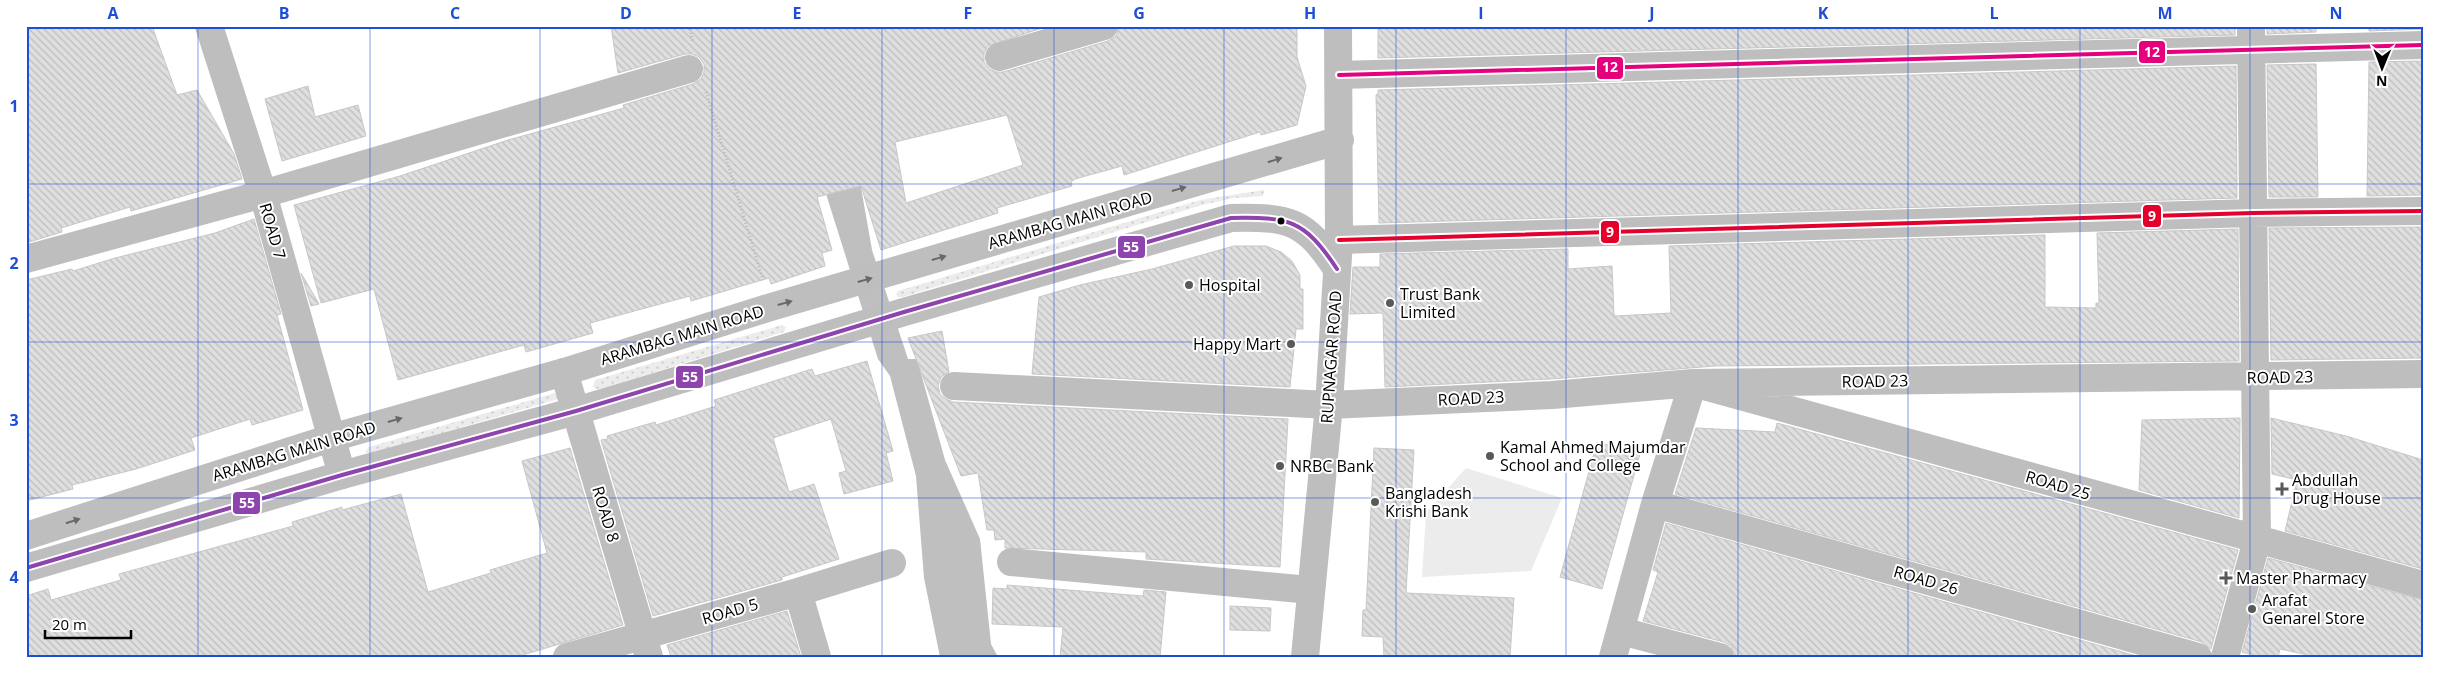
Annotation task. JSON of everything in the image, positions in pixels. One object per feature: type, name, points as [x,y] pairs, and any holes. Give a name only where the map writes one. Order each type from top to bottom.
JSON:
[{"type":"street","points":[[209,26],[263,194],[696,68]]},
{"type":"street","points":[[998,57],[1104,26]]},
{"type":"street","name":"RUPNAGAR ROAD","points":[[1305,657],[1329,405],[1339,240],[1338,26]]},
{"type":"street","points":[[1339,75],[2251,38],[2423,45]]},
{"type":"street","points":[[2226,657],[2256,540],[2251,38]]},
{"type":"street","name":"ARAMBAG MAIN ROAD","points":[[26,536],[331,438],[564,372],[771,307],[1340,140]]},
{"type":"street","name":"ROAD 7","points":[[26,260],[263,194],[342,475]]},
{"type":"street","points":[[1339,240],[2254,213],[2423,211]]},
{"type":"street","points":[[26,568],[342,475],[576,411],[904,312],[1231,218],[1265,218],[1299,225],[1320,243],[1337,269]]},
{"type":"street","points":[[838,288],[848,329]]},
{"type":"street","name":"ROAD 8","points":[[564,372],[646,646]]},
{"type":"street","name":"ROAD 23","points":[[954,386],[1329,405],[1552,395],[1693,383],[2423,374]]},
{"type":"street","points":[[1613,657],[1655,504],[1693,383]]},
{"type":"street","name":"ROAD 25","points":[[1693,383],[2423,585]]},
{"type":"street","name":"ROAD 26","points":[[1655,504],[2198,657]]},
{"type":"street","points":[[1011,562],[1310,590]]},
{"type":"street","name":"ROAD 5","points":[[567,657],[646,646],[798,592],[892,563]]},
{"type":"street","points":[[798,592],[817,657]]},
{"type":"street","points":[[1621,631],[1720,657]]},
{"type":"path","points":[[689,26],[696,68],[771,307]]},
{"type":"shaded area","points":[[856,159],[872,250],[908,359],[917,359],[945,460],[980,539],[991,644],[998,657],[940,657],[924,578],[916,476],[890,376],[878,359],[816,162]]},
{"type":"shaded area","points":[[1264,190],[1263,196],[1234,198],[1202,205],[903,297],[898,297],[896,294],[898,291],[1200,200]]},
{"type":"shaded area","points":[[782,325],[786,327],[784,332],[600,389],[595,389],[593,386],[595,380]]},
{"type":"shaded area","points":[[555,393],[558,394],[558,399],[371,454],[365,452],[369,447]]},
{"type":"shaded area","points":[[1466,468],[1562,498],[1531,571],[1422,577],[1426,513]]},
{"type":"building","points":[[26,26],[152,26],[177,95],[197,90],[234,154],[242,179],[131,211],[130,207],[61,228],[62,232],[26,243]]},
{"type":"building","points":[[611,26],[1048,26],[988,46],[984,53],[984,62],[989,69],[1003,72],[1108,41],[1116,36],[1119,26],[1297,26],[1297,57],[1306,86],[1297,125],[1261,135],[1260,132],[1124,175],[1122,166],[1075,179],[1071,182],[1072,186],[997,208],[998,213],[881,250],[861,186],[817,197],[832,250],[822,253],[825,266],[771,284],[769,278],[691,301],[690,296],[590,323],[593,333],[526,352],[524,345],[398,380],[374,289],[321,303],[294,205],[400,176],[508,140],[624,108],[623,105],[693,84],[701,79],[704,72],[704,64],[699,57],[685,54],[618,73]],"holes":[[[1007,115],[1023,165],[906,203],[895,142]]]},
{"type":"building","points":[[1378,26],[2235,26],[2235,35],[1378,58]]},
{"type":"building","points":[[2267,26],[2316,26],[2316,32],[2267,34]]},
{"type":"building","points":[[2369,26],[2423,26],[2423,29],[2369,31]]},
{"type":"building","points":[[2423,61],[2423,195],[2367,196],[2369,62]]},
{"type":"building","points":[[2316,64],[2318,197],[2269,197],[2267,65]]},
{"type":"building","points":[[2236,66],[2237,198],[1379,223],[1376,95],[1378,90]]},
{"type":"building","points":[[308,86],[315,117],[358,105],[366,136],[282,161],[265,99]]},
{"type":"building","points":[[254,219],[281,314],[277,315],[303,410],[252,425],[250,419],[191,438],[195,450],[136,469],[72,485],[73,489],[26,501],[26,280],[72,269],[73,271],[115,258],[215,233]]},
{"type":"building","points":[[2423,227],[2423,358],[2271,360],[2269,228]]},
{"type":"building","points":[[2238,229],[2239,361],[1715,366],[1551,379],[1385,387],[1383,313],[1350,314],[1353,267],[1380,267],[1380,254],[1568,249],[1568,269],[1612,266],[1614,315],[1616,316],[1671,313],[1669,246],[2045,235],[2045,307],[2096,308],[2096,303],[2099,303],[2097,233]]},
{"type":"building","points":[[1234,246],[1266,246],[1281,252],[1292,261],[1300,275],[1300,289],[1303,289],[1303,329],[1296,329],[1290,387],[1032,374],[1039,297],[1080,285],[1152,269]]},
{"type":"building","points":[[301,273],[319,304],[311,306]]},
{"type":"building","points":[[942,331],[949,372],[941,377],[938,386],[940,394],[953,402],[1288,419],[1280,567],[1146,559],[1146,552],[1005,548],[1005,539],[995,540],[994,530],[987,530],[978,473],[961,476],[908,338]]},
{"type":"building","points":[[867,361],[893,451],[886,453],[893,481],[844,494],[839,473],[846,471],[831,419],[773,438],[789,492],[814,484],[839,559],[782,577],[782,580],[653,616],[601,440],[608,439],[607,436],[655,422],[656,425],[716,406],[714,400],[812,369],[815,376]]},
{"type":"building","points":[[2240,418],[2239,518],[2139,490],[2142,420]]},
{"type":"building","points":[[2271,418],[2346,436],[2423,460],[2423,569],[2285,531],[2297,480],[2272,474]]},
{"type":"building","points":[[1777,423],[2238,550],[2211,649],[2202,642],[1675,494],[1696,428],[1775,432]]},
{"type":"building","points":[[1597,442],[1640,454],[1602,589],[1560,577]]},
{"type":"building","points":[[570,448],[623,625],[516,657],[26,657],[26,596],[48,589],[51,600],[121,580],[119,574],[293,526],[292,522],[342,507],[342,510],[401,494],[428,592],[491,573],[490,570],[547,553],[522,461]]},
{"type":"building","points":[[1374,448],[1414,450],[1406,593],[1514,598],[1510,657],[1384,657],[1383,637],[1362,636],[1363,610],[1366,610]]},
{"type":"building","points":[[1666,523],[2140,657],[1735,657],[1731,646],[1724,642],[1643,621],[1658,572],[1653,570]]},
{"type":"building","points":[[2268,558],[2423,600],[2423,657],[2317,657],[2280,649],[2278,657],[2261,657],[2242,652]]},
{"type":"building","points":[[1007,585],[1143,596],[1144,590],[1166,592],[1160,657],[1060,657],[1063,627],[992,624],[993,588],[1007,589]]},
{"type":"building","points":[[1230,606],[1271,608],[1270,631],[1230,630]]},
{"type":"building","points":[[787,611],[801,657],[671,657],[667,645]]},
{"type":"transit line","name":"12","points":[[1339,75],[2423,45]]},
{"type":"transit line","name":"9","points":[[1339,240],[2253,213],[2423,211]]},
{"type":"transit line","name":"55","points":[[26,568],[342,475],[576,411],[904,312],[1231,218],[1267,219],[1293,224],[1315,240],[1337,269]]},
{"type":"place","name":"Hospital","points":[[1189,285]]},
{"type":"place","name":"Trust Bank Limited","points":[[1390,303]]},
{"type":"place","name":"Happy Mart","points":[[1291,344]]},
{"type":"place","name":"Kamal Ahmed Majumdar School and College","points":[[1490,456]]},
{"type":"place","name":"NRBC Bank","points":[[1280,466]]},
{"type":"place","name":"Abdullah Drug House","points":[[2282,489]]},
{"type":"place","name":"Bangladesh Krishi Bank","points":[[1375,502]]},
{"type":"place","name":"Master Pharmacy","points":[[2226,578]]},
{"type":"place","name":"Arafat Genarel Store","points":[[2252,609]]}]
